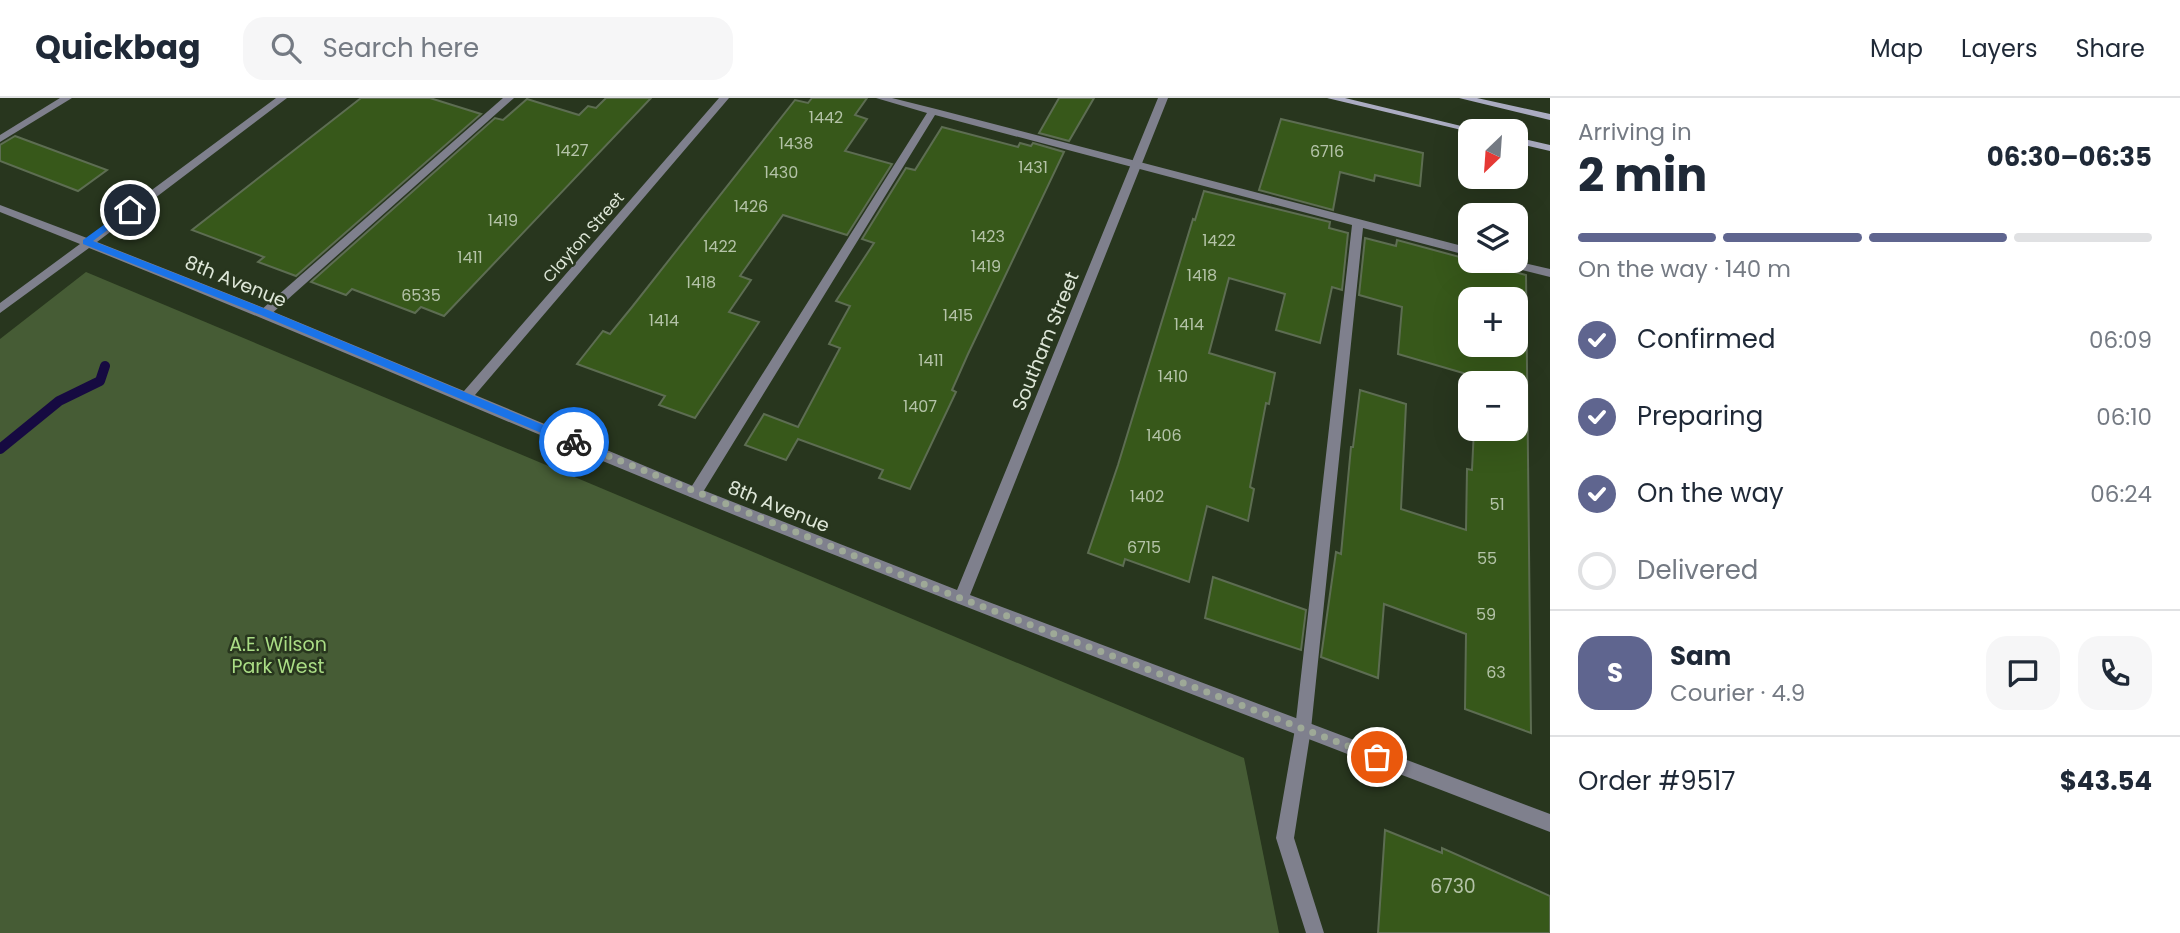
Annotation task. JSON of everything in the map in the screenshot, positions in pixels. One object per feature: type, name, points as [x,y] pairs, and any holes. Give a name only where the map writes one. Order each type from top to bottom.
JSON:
[{"type":"main road","points":[[1332,98],[1458,126]]},
{"type":"main road","points":[[1464,98],[1550,117]]},
{"type":"main road","points":[[1528,143],[1550,148]]},
{"type":"street","points":[[0,139],[67,98]]},
{"type":"street","points":[[0,309],[86,242],[282,98]]},
{"type":"street","points":[[265,313],[509,98]]},
{"type":"street","name":"Clayton Street","points":[[466,397],[724,98]]},
{"type":"street","points":[[881,98],[1458,249]]},
{"type":"street","name":"Southam Street","points":[[961,598],[1163,98]]},
{"type":"street","points":[[695,493],[933,111]]},
{"type":"street","name":"8th Avenue","points":[[0,208],[265,313],[695,493],[961,598],[1550,822]]},
{"type":"street","points":[[1315,933],[1285,838],[1303,729],[1358,223]]},
{"type":"street","points":[[1528,268],[1550,273]]},
{"type":"green space","name":"A.E. Wilson Park West","points":[[86,272],[1244,758],[1279,933],[0,933],[0,339]]},
{"type":"building","points":[[361,98],[430,98],[481,114],[296,276],[258,262],[264,257],[192,230]]},
{"type":"building","points":[[606,98],[651,98],[444,316],[421,307],[415,313],[352,289],[346,295],[311,282],[495,118],[503,120],[527,99],[579,115],[588,106],[596,108]]},
{"type":"building","points":[[812,98],[867,98],[855,115],[867,119],[845,151],[892,164],[847,235],[783,215],[740,276],[751,280],[729,312],[759,322],[695,418],[659,405],[665,396],[577,364],[603,331],[610,334],[795,100],[808,103]]},
{"type":"building","points":[[1059,98],[1094,98],[1069,141],[1039,133]]},
{"type":"building","points":[[1281,119],[1423,153],[1420,186],[1375,175],[1374,181],[1340,172],[1333,210],[1259,190]]},
{"type":"building","points":[[942,127],[1018,147],[1020,143],[1031,146],[1033,143],[1064,152],[968,354],[952,390],[956,392],[910,489],[879,478],[883,470],[798,439],[786,460],[745,445],[764,414],[798,427],[840,348],[829,344],[850,306],[836,301],[874,243],[862,239],[906,168],[915,170]]},
{"type":"building","points":[[15,136],[107,170],[78,191],[0,161],[0,145]]},
{"type":"building","points":[[1204,191],[1330,222],[1329,228],[1348,233],[1342,290],[1332,287],[1320,343],[1276,330],[1285,294],[1229,278],[1209,353],[1275,373],[1269,404],[1266,403],[1250,487],[1254,489],[1248,521],[1207,506],[1189,582],[1125,559],[1123,566],[1088,553]]},
{"type":"building","points":[[1365,238],[1396,246],[1397,240],[1458,257],[1458,273],[1526,275],[1526,287],[1458,287],[1458,357],[1527,357],[1527,371],[1458,372],[1398,354],[1402,307],[1359,295]]},
{"type":"building","points":[[1360,390],[1406,404],[1401,509],[1466,530],[1467,469],[1472,470],[1473,441],[1528,441],[1531,733],[1465,709],[1466,634],[1384,604],[1378,678],[1321,657],[1336,552],[1341,554],[1351,447]]},
{"type":"building","points":[[1213,577],[1306,610],[1301,650],[1205,618]]},
{"type":"building","points":[[1385,830],[1442,853],[1442,848],[1550,896],[1550,933],[1378,933]]},
{"type":"waterway","points":[[0,449],[59,401],[100,381],[105,366]]},
{"type":"way so far","points":[[574,442],[921,583],[1377,757]]},
{"type":"route","points":[[130,210],[86,242],[265,313],[574,442]]}]
